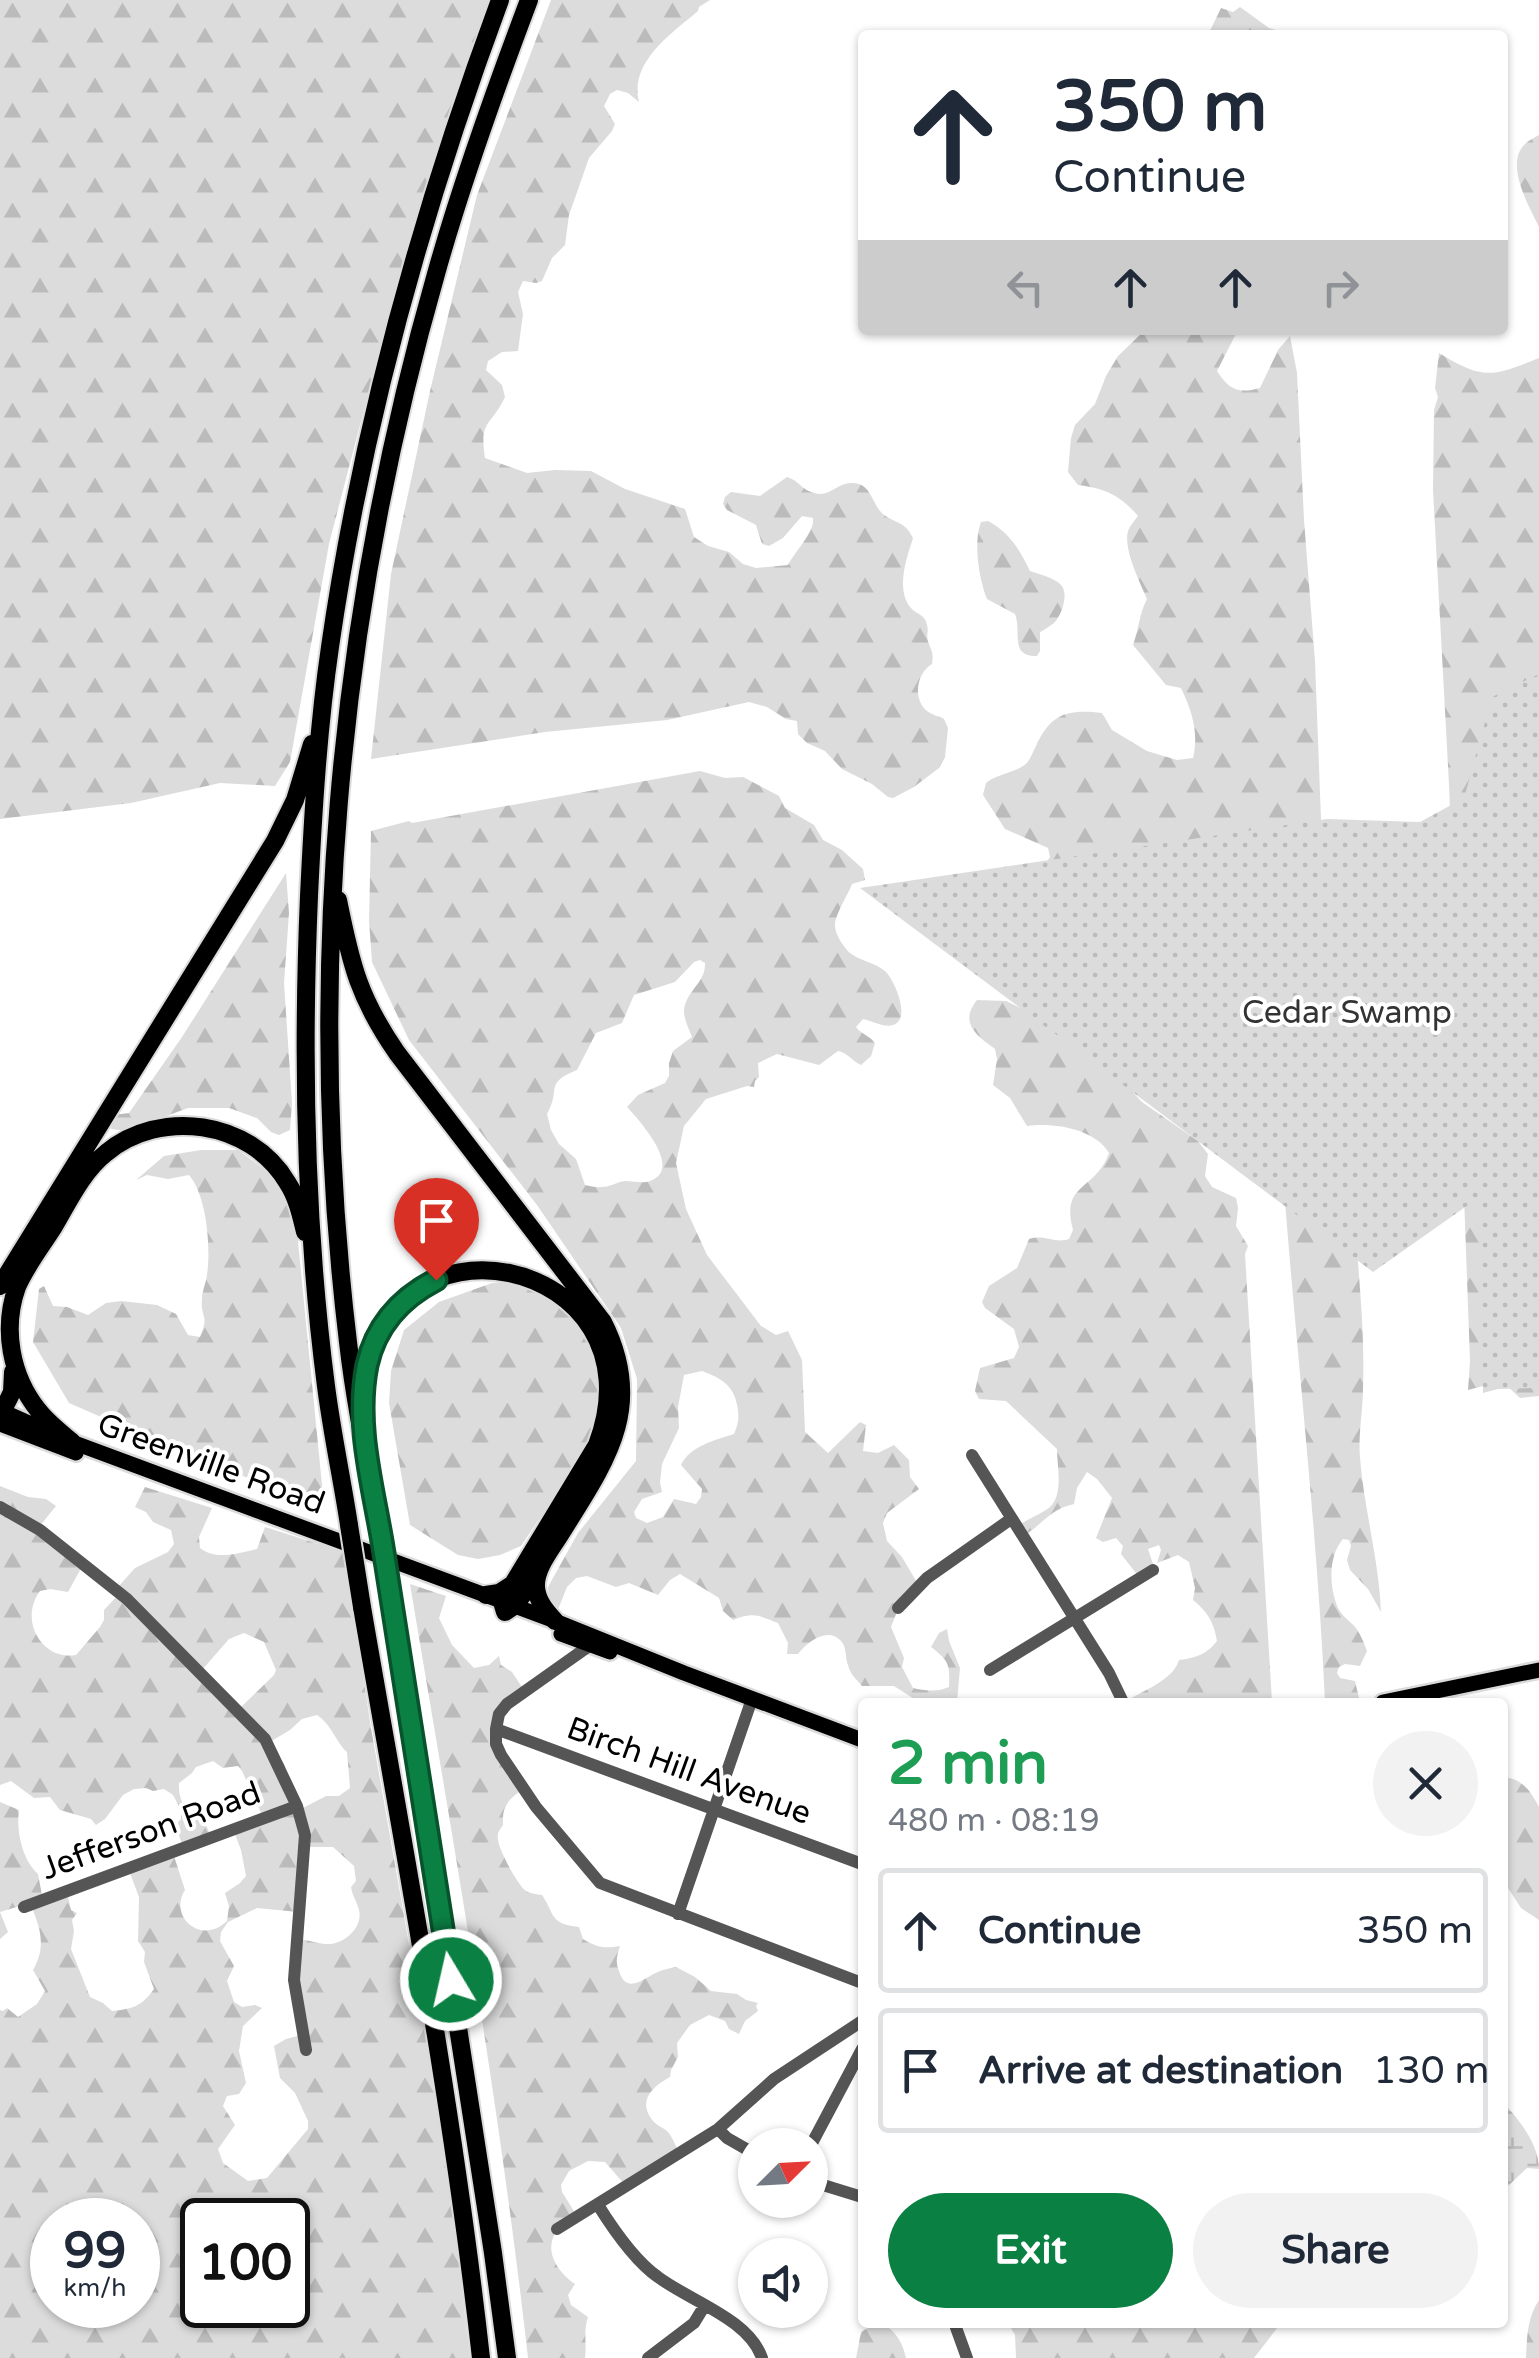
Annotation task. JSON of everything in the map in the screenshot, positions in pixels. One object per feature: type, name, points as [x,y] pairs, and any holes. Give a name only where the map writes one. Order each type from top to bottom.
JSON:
[{"type":"highway","points":[[481,2358],[424,1968],[326,1389],[316,1288],[306,1098],[306,1006],[312,830],[324,700],[371,422],[394,326],[449,143],[500,0]]},
{"type":"highway","points":[[507,2358],[393,1608],[348,1344],[332,1163],[328,1014],[345,734],[372,547],[396,432],[440,259],[529,0]]},
{"type":"highway","points":[[0,1286],[275,840],[295,800],[324,700]]},
{"type":"highway","points":[[334,882],[354,973],[376,1022],[603,1322],[617,1353],[623,1399],[615,1436],[537,1577],[538,1596],[555,1621]]},
{"type":"highway","points":[[0,1415],[12,1392],[10,1316],[21,1280],[97,1162],[118,1144],[151,1130],[181,1125],[212,1128],[235,1136],[265,1156],[290,1185],[316,1288]]},
{"type":"highway","points":[[365,1450],[368,1361],[379,1330],[403,1300],[436,1280],[483,1269],[522,1274],[562,1296],[588,1324],[599,1345],[606,1369],[607,1413],[597,1445],[514,1584],[499,1592],[502,1604],[537,1577]]},
{"type":"highway","points":[[12,1362],[37,1410],[72,1442]]},
{"type":"main road","name":"Greenville Road","points":[[0,1415],[502,1604],[590,1646],[684,1673]]},
{"type":"main road","name":"Greenville Road","points":[[0,1415],[555,1621],[858,1738]]},
{"type":"main road","points":[[1402,1698],[1539,1670]]},
{"type":"street","points":[[972,1455],[1122,1698]]},
{"type":"street","points":[[0,1508],[40,1530],[128,1599],[265,1738],[297,1806],[305,1834],[294,1980],[306,2050]]},
{"type":"street","points":[[898,1608],[926,1578],[1011,1519]]},
{"type":"street","points":[[990,1670],[1153,1570]]},
{"type":"street","points":[[590,1646],[499,1714],[496,1744],[536,1807],[600,1883],[858,1982]]},
{"type":"street","points":[[678,1914],[752,1698]]},
{"type":"street","name":"Birch Hill Avenue","points":[[496,1729],[858,1863]]},
{"type":"street","name":"Jefferson Road","points":[[24,1907],[297,1806]]},
{"type":"street","points":[[557,2228],[718,2129],[774,2080],[858,2023]]},
{"type":"street","points":[[820,2128],[858,2056]]},
{"type":"street","points":[[718,2129],[738,2144]]},
{"type":"street","points":[[828,2187],[858,2196]]},
{"type":"street","points":[[598,2205],[615,2231],[656,2276],[743,2329],[762,2358]]},
{"type":"street","points":[[648,2358],[694,2324],[705,2306]]},
{"type":"street","points":[[956,2328],[966,2358]]},
{"type":"green space","points":[[0,0],[501,0],[398,279],[329,544],[290,762],[275,786],[220,783],[131,803],[0,819]]},
{"type":"green space","points":[[551,0],[710,0],[665,39],[646,62],[640,74],[639,102],[617,90],[604,106],[615,124],[589,158],[569,215],[565,245],[552,258],[542,281],[523,281],[518,292],[523,314],[518,351],[502,352],[488,361],[486,370],[502,385],[505,397],[485,429],[485,458],[527,473],[591,471],[625,489],[685,509],[694,537],[756,568],[788,565],[808,535],[813,518],[802,516],[783,538],[769,546],[762,544],[756,525],[723,504],[731,492],[760,496],[787,477],[819,494],[846,484],[863,486],[879,510],[903,525],[913,538],[904,573],[904,592],[911,608],[926,621],[933,657],[920,679],[919,699],[929,712],[944,719],[948,728],[945,757],[939,768],[893,798],[842,769],[825,751],[807,743],[798,734],[797,721],[749,702],[667,720],[545,732],[371,759],[391,574],[430,391],[477,195]]},
{"type":"green space","points":[[1240,7],[1276,30],[1210,30],[1221,8],[1233,12]]},
{"type":"green space","points":[[1539,135],[1539,227],[1520,185],[1517,162],[1525,144]]},
{"type":"green space","points":[[1140,335],[1235,335],[1217,371],[1230,386],[1246,391],[1260,388],[1278,350],[1290,336],[1297,373],[1322,846],[1039,874],[1050,857],[1048,848],[1005,829],[983,795],[986,783],[1027,762],[1048,726],[1070,713],[1102,713],[1112,730],[1147,751],[1177,760],[1193,758],[1193,722],[1181,688],[1166,685],[1133,645],[1147,599],[1127,538],[1138,516],[1111,494],[1078,485],[1068,472],[1075,425],[1095,404],[1118,356]]},
{"type":"green space","points":[[1439,353],[1467,368],[1488,373],[1539,358],[1539,1396],[1520,1398],[1502,1381],[1468,1390],[1449,784],[1433,490]]},
{"type":"green space","points":[[988,521],[1013,542],[1030,571],[1055,580],[1063,589],[1062,610],[1054,623],[1040,632],[1037,656],[1020,648],[1015,614],[987,599],[977,550],[981,522]]},
{"type":"green space","name":"Cedar Swamp","points":[[1539,674],[1539,1388],[1483,1393],[1478,1198],[1373,1272],[860,888],[1327,819],[1420,822],[1464,798],[1492,697]]},
{"type":"green space","points":[[700,771],[725,778],[743,777],[779,796],[785,808],[814,825],[823,840],[842,850],[863,869],[865,880],[852,884],[835,929],[850,953],[889,975],[900,999],[898,1021],[886,1026],[863,1019],[856,1027],[875,1043],[871,1056],[861,1065],[838,1051],[819,1065],[777,1054],[758,1063],[759,1077],[754,1087],[706,1099],[684,1126],[676,1163],[686,1209],[707,1255],[761,1326],[776,1335],[788,1331],[802,1360],[805,1432],[828,1453],[860,1422],[866,1425],[863,1451],[878,1453],[894,1445],[909,1460],[910,1477],[919,1489],[887,1513],[883,1523],[887,1541],[919,1586],[898,1609],[891,1627],[904,1658],[902,1667],[913,1688],[931,1690],[949,1687],[947,1664],[931,1647],[939,1633],[947,1629],[960,1668],[957,1698],[913,1698],[894,1686],[862,1686],[850,1671],[843,1643],[830,1635],[812,1641],[798,1654],[787,1654],[788,1643],[778,1623],[756,1615],[733,1620],[723,1611],[719,1598],[680,1574],[658,1595],[629,1583],[616,1587],[587,1576],[576,1578],[567,1587],[555,1617],[550,1618],[548,1587],[578,1533],[636,1461],[637,1379],[621,1328],[537,1205],[409,1040],[372,962],[371,831],[409,821]],"holes":[[[694,962],[705,963],[685,1004],[692,1037],[673,1051],[665,1083],[638,1095],[627,1107],[656,1144],[662,1166],[659,1175],[647,1182],[585,1185],[576,1159],[559,1144],[551,1130],[547,1114],[557,1083],[577,1070],[596,1033],[622,1023],[634,995],[675,982]],[[702,1371],[731,1389],[738,1410],[734,1434],[697,1448],[681,1465],[702,1489],[701,1497],[696,1504],[674,1499],[663,1517],[647,1523],[636,1518],[634,1512],[642,1499],[662,1492],[662,1464],[679,1428],[684,1375]]]},
{"type":"green space","points":[[286,873],[289,913],[284,983],[292,1103],[290,1130],[279,1135],[257,1118],[229,1108],[188,1108],[126,1131],[111,1129],[113,1115],[129,1113],[182,1037]]},
{"type":"green space","points":[[977,1000],[1006,1001],[1031,1013],[1056,1035],[1105,1063],[1142,1102],[1198,1141],[1208,1154],[1205,1176],[1212,1187],[1236,1198],[1236,1226],[1248,1246],[1245,1254],[1272,1698],[1132,1698],[1163,1680],[1179,1660],[1201,1655],[1217,1641],[1210,1618],[1193,1600],[1195,1588],[1189,1562],[1178,1555],[1157,1563],[1159,1545],[1148,1549],[1154,1567],[1139,1577],[1121,1554],[1123,1546],[1116,1538],[1103,1542],[1096,1538],[1112,1498],[1087,1472],[1077,1488],[1074,1504],[1053,1513],[1025,1535],[1018,1526],[1046,1510],[1056,1498],[1057,1449],[1006,1401],[979,1399],[975,1391],[980,1368],[1014,1358],[1019,1347],[1014,1329],[982,1302],[989,1286],[1017,1268],[1029,1239],[1069,1239],[1073,1230],[1071,1203],[1109,1153],[1094,1138],[1073,1129],[1027,1126],[1010,1098],[993,1085],[995,1049],[972,1028],[972,1008]]},
{"type":"green space","points":[[238,1150],[271,1174],[295,1211],[324,1505],[204,1462],[69,1403],[33,1342],[39,1289],[44,1286],[53,1306],[88,1315],[106,1303],[157,1305],[176,1314],[188,1335],[200,1337],[208,1251],[200,1196],[189,1175],[168,1179],[147,1175],[136,1180],[164,1156]]},
{"type":"green space","points":[[1283,1175],[1355,1225],[1363,1347],[1360,1458],[1381,1612],[1368,1589],[1350,1570],[1349,1540],[1343,1539],[1338,1546],[1331,1578],[1337,1607],[1356,1628],[1367,1651],[1360,1666],[1345,1664],[1337,1673],[1340,1678],[1355,1681],[1359,1698],[1325,1698]]},
{"type":"green space","points":[[507,1282],[554,1299],[586,1322],[602,1357],[603,1415],[573,1482],[542,1515],[521,1546],[478,1559],[458,1555],[410,1525],[389,1403],[391,1371],[404,1330],[439,1302],[492,1283]]},
{"type":"green space","points":[[0,1486],[46,1499],[56,1506],[39,1527],[84,1563],[68,1592],[40,1591],[34,1603],[33,1626],[37,1636],[53,1652],[64,1655],[76,1655],[100,1627],[104,1610],[135,1568],[168,1552],[174,1544],[171,1530],[135,1507],[145,1487],[212,1508],[199,1537],[200,1548],[206,1552],[227,1555],[257,1549],[265,1527],[344,1552],[371,1728],[415,1960],[453,2212],[470,2358],[0,2358],[0,2010],[7,2008],[18,2017],[37,2004],[45,1991],[33,1970],[41,1936],[30,1903],[0,1912],[0,1802],[19,1810],[21,1844],[38,1874],[42,1895],[66,1888],[71,1910],[77,1913],[72,1920],[71,1949],[90,1997],[112,2011],[136,2006],[154,1989],[144,1962],[145,1952],[138,1941],[139,1897],[128,1868],[172,1850],[185,1890],[181,1900],[184,1918],[198,1929],[217,1928],[227,1921],[229,1906],[225,1893],[246,1876],[233,1829],[262,1815],[238,1766],[223,1768],[213,1761],[196,1767],[179,1783],[184,1805],[203,1816],[210,1835],[182,1844],[175,1825],[181,1819],[181,1810],[173,1795],[164,1789],[134,1789],[123,1795],[96,1825],[91,1819],[60,1810],[50,1797],[34,1798],[11,1781],[0,1785]],"holes":[[[244,1633],[264,1642],[276,1670],[240,1708],[202,1670],[229,1639]],[[317,1715],[347,1752],[350,1788],[339,1796],[326,1796],[301,1809],[284,1764],[270,1742],[302,1719]],[[307,1847],[333,1847],[354,1866],[356,1881],[351,1887],[359,1922],[337,1943],[299,1939],[301,2035],[274,2046],[280,2078],[295,2093],[308,2129],[267,2178],[248,2181],[223,2163],[218,2149],[235,2125],[223,2106],[227,2096],[239,2094],[246,2083],[239,2051],[243,2026],[262,2008],[242,2007],[234,2002],[227,1981],[234,1966],[220,1941],[221,1932],[228,1922],[257,1908],[298,1912]]]},
{"type":"green space","points":[[410,1584],[446,1596],[439,1618],[452,1645],[474,1668],[489,1665],[499,1656],[501,1665],[512,1672],[524,1690],[509,1703],[497,1737],[523,1789],[507,1804],[498,1837],[505,1859],[523,1888],[542,1895],[554,1917],[579,1927],[583,1939],[600,1947],[620,1946],[617,1964],[627,1983],[637,1983],[676,1967],[711,1991],[737,1994],[758,2003],[758,2011],[745,2021],[739,2034],[729,2029],[725,2021],[709,2015],[690,2025],[677,2043],[678,2057],[670,2077],[649,2095],[649,2114],[668,2132],[680,2154],[626,2186],[605,2162],[588,2161],[569,2171],[561,2185],[577,2216],[556,2232],[551,2247],[559,2268],[575,2284],[568,2295],[571,2305],[588,2317],[585,2358],[528,2358],[489,2067]]},
{"type":"green space","points":[[1508,1778],[1524,1786],[1539,1807],[1539,1920],[1521,1908],[1508,1888]]},
{"type":"green space","points":[[0,1912],[8,1932],[0,1939]]},
{"type":"green space","points":[[1508,2108],[1532,2142],[1538,2160],[1539,2169],[1527,2168],[1508,2186]]},
{"type":"green space","points":[[1539,2300],[1539,2358],[1526,2358],[1530,2321]]},
{"type":"green space","points":[[888,2328],[899,2339],[906,2358],[856,2358],[861,2332]]},
{"type":"green space","points":[[1011,2328],[1277,2328],[1254,2358],[1016,2358]]},
{"type":"route","points":[[436,1280],[403,1300],[379,1330],[366,1375],[364,1422],[365,1450],[451,1980]]}]
